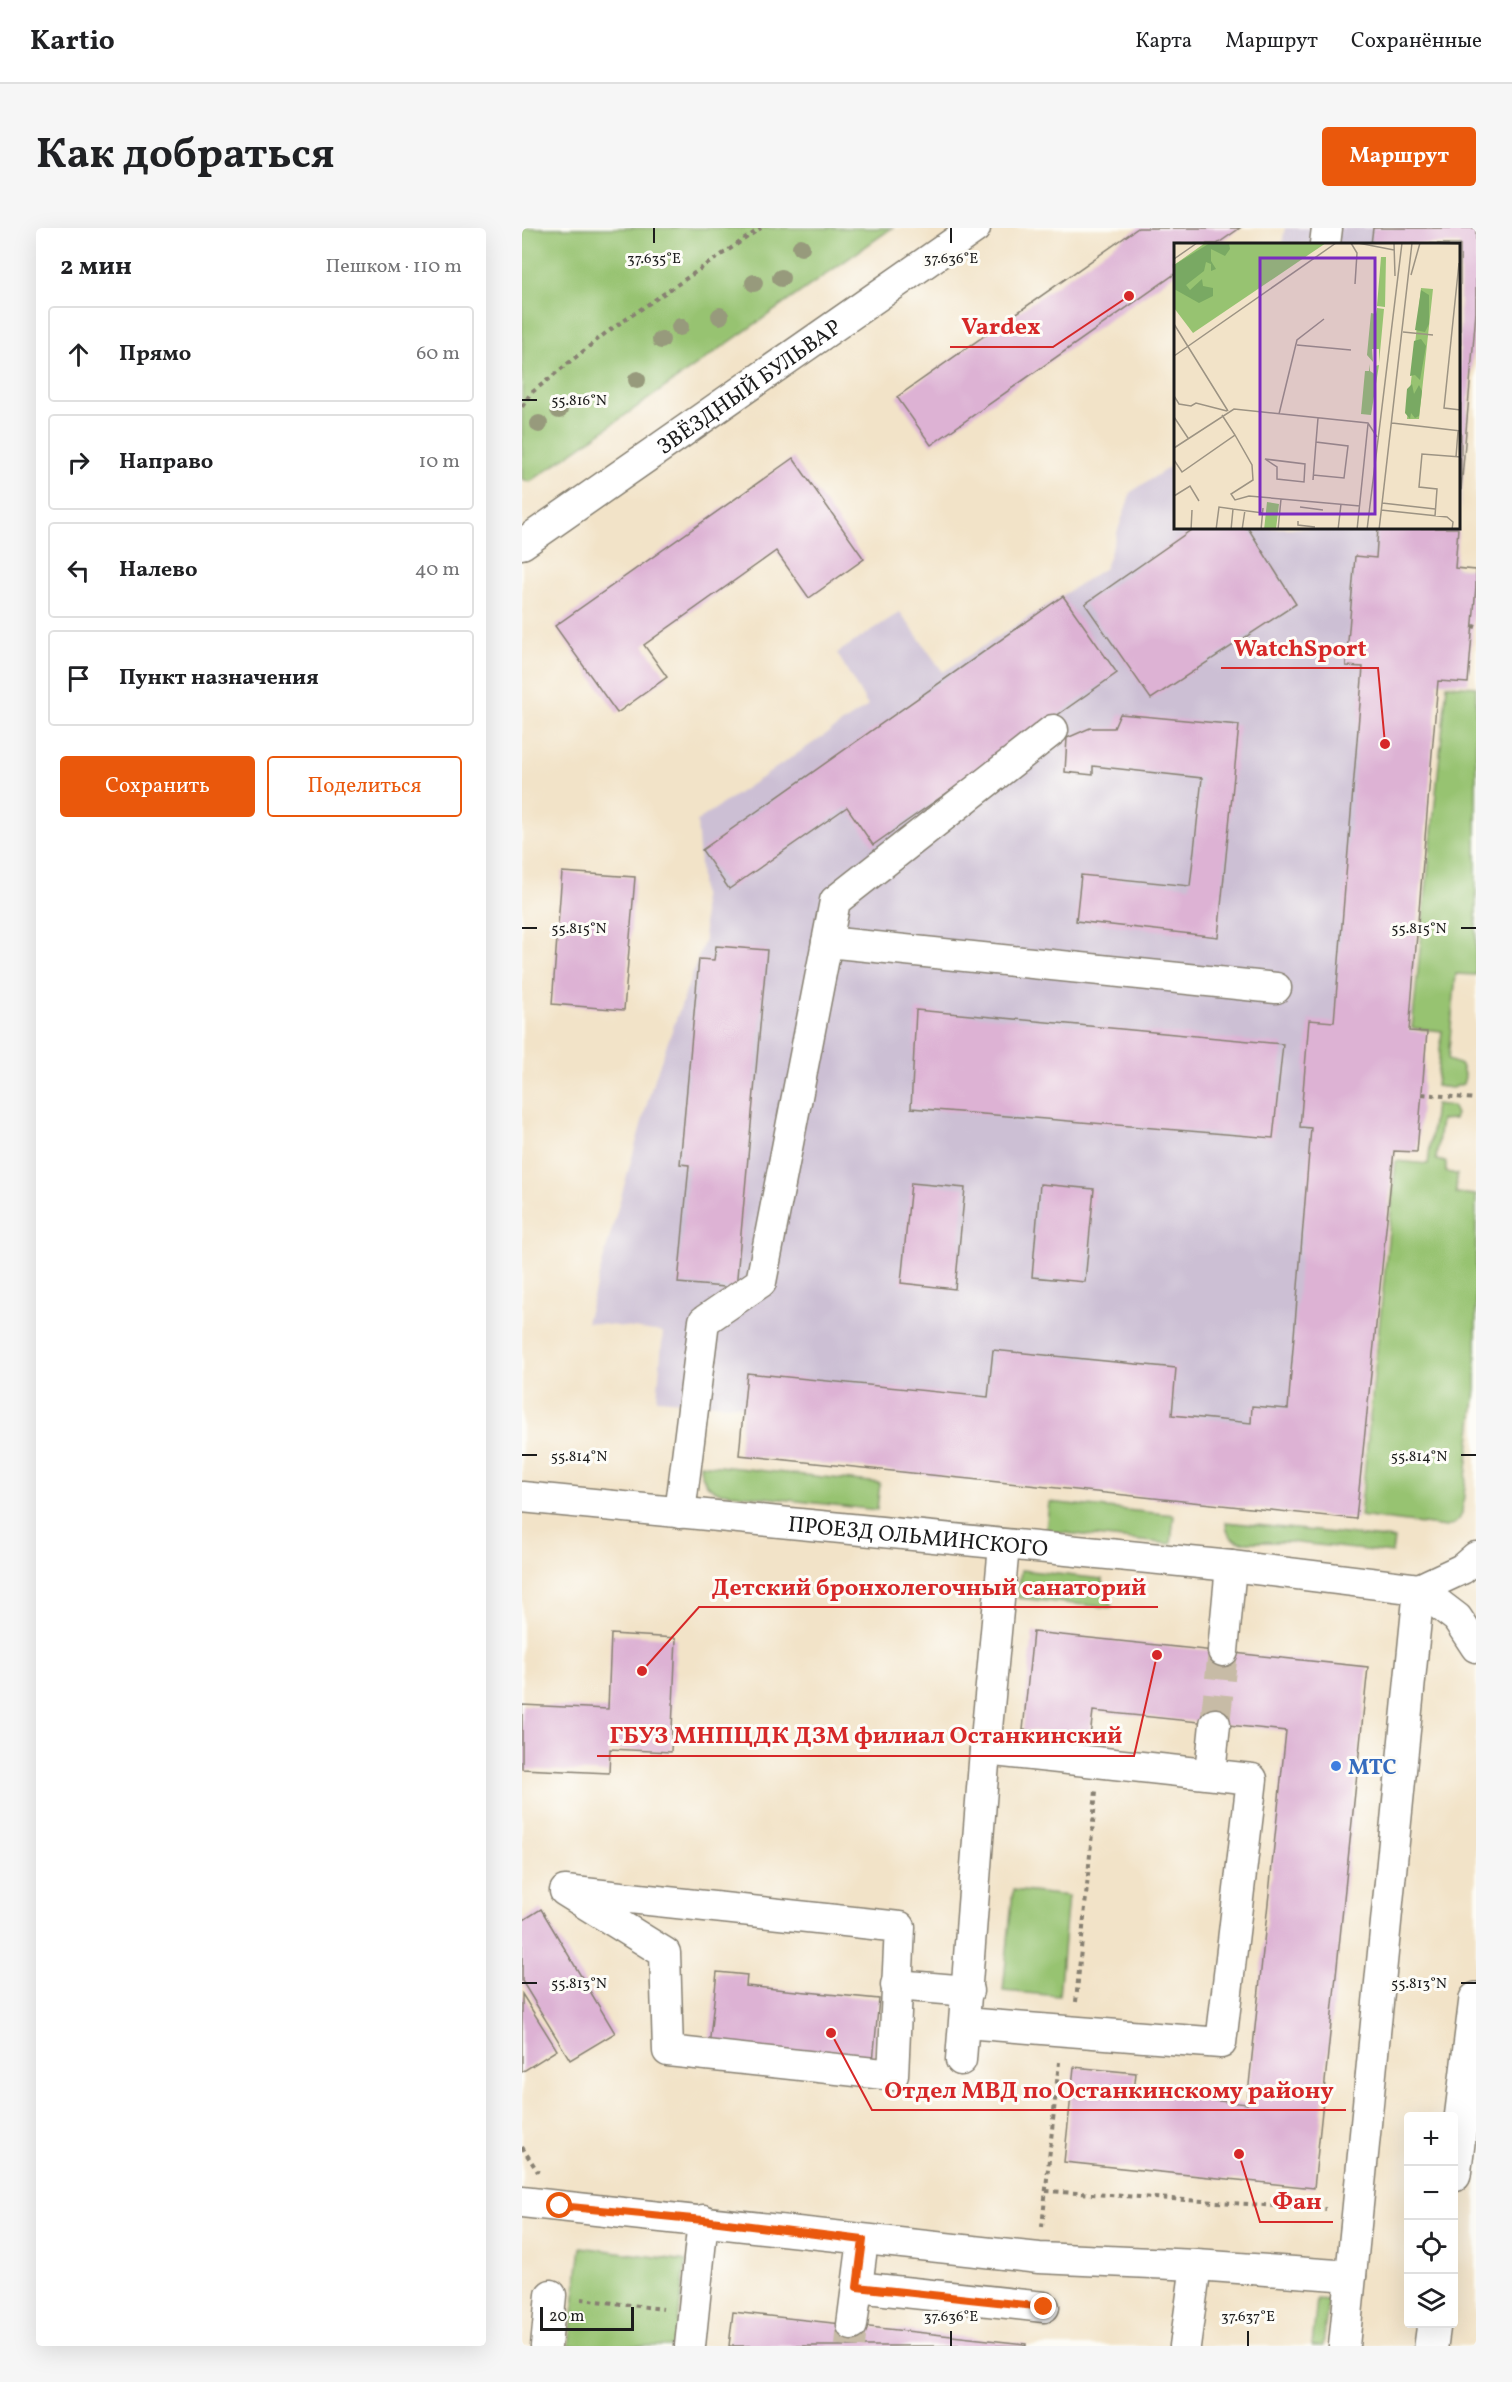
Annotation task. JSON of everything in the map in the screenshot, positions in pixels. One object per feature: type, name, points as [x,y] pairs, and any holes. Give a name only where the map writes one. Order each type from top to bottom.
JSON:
[{"type":"main road","points":[[1455,2166],[1476,1999]]},
{"type":"main road","points":[[1431,2346],[1433,2328]]},
{"type":"street","name":"ЗВЁЗДНЫЙ БУЛЬВАР","points":[[522,544],[975,228]]},
{"type":"street","points":[[1325,243],[1326,228]]},
{"type":"street","points":[[680,1513],[704,1321],[761,1282],[835,901],[1053,730]]},
{"type":"street","points":[[827,942],[1276,988]]},
{"type":"street","name":"ПРОЕЗД ОЛЬМИНСКОГО","points":[[522,1497],[1004,1546],[1231,1566],[1419,1590],[1457,1618],[1476,1647]]},
{"type":"street","points":[[961,2060],[985,1750],[1004,1546]]},
{"type":"street","points":[[1344,2346],[1419,1590],[1462,1569],[1476,1557]]},
{"type":"street","points":[[1223,1651],[1231,1566]]},
{"type":"street","points":[[1210,1773],[1215,1724]]},
{"type":"street","points":[[965,2023],[1221,2043],[1251,1779],[985,1750]]},
{"type":"street","points":[[565,1891],[900,1927],[896,1985],[893,2075],[668,2051],[665,1953],[565,1891]]},
{"type":"street","points":[[896,1985],[968,1991]]},
{"type":"street","points":[[522,2202],[1039,2258],[1196,2265],[1351,2276]]},
{"type":"street","points":[[690,2346],[703,2220]]},
{"type":"street","points":[[852,2325],[863,2240]]},
{"type":"street","points":[[1185,2346],[1196,2265]]},
{"type":"street","points":[[857,2287],[1044,2307]]},
{"type":"street","points":[[538,2336],[551,2295]]},
{"type":"path","points":[[522,407],[530,394],[607,332],[761,228]]},
{"type":"path","points":[[1422,1094],[1476,1099]]},
{"type":"path","points":[[1046,2191],[1326,2209]]},
{"type":"path","points":[[551,2295],[693,2313]]},
{"type":"shaded area","points":[[1285,228],[1476,228],[1476,312],[1461,499],[1461,243],[1282,243]]},
{"type":"shaded area","points":[[1174,464],[1174,530],[1458,530],[1455,567],[1476,570],[1468,683],[1438,682],[1409,1030],[1427,1032],[1417,1152],[1394,1151],[1356,1519],[739,1455],[743,1406],[657,1399],[663,1332],[586,1322],[652,1086],[705,939],[697,821],[868,706],[837,653],[900,612],[943,672],[1105,568],[1131,492]]},
{"type":"green space","points":[[522,228],[892,228],[530,482],[522,479]]},
{"type":"green space","points":[[1447,685],[1476,687],[1476,975],[1456,974],[1448,1060],[1461,1065],[1465,1077],[1463,1084],[1452,1088],[1436,1086],[1442,1031],[1412,1028]]},
{"type":"green space","points":[[1435,1104],[1452,1106],[1456,1114],[1454,1119],[1441,1120],[1436,1160],[1446,1162],[1446,1172],[1457,1174],[1456,1193],[1476,1195],[1476,1389],[1462,1513],[1460,1519],[1446,1527],[1360,1516],[1396,1161],[1428,1164]]},
{"type":"green space","points":[[700,1464],[880,1483],[877,1510],[718,1492],[705,1481]]},
{"type":"green space","points":[[1049,1502],[1174,1515],[1171,1544],[1046,1531]]},
{"type":"green space","points":[[1226,1522],[1394,1539],[1392,1553],[1289,1542],[1241,1542],[1229,1535]]},
{"type":"green space","points":[[1021,1570],[1102,1579],[1112,1608],[1018,1598]]},
{"type":"green space","points":[[1013,1890],[1068,1896],[1059,1996],[1003,1991]]},
{"type":"green space","points":[[581,2247],[686,2261],[675,2346],[569,2346]]},
{"type":"green space","points":[[1317,2299],[1328,2300],[1323,2346],[1312,2346]]},
{"type":"building","points":[[1138,228],[1240,228],[1218,243],[1174,243],[1174,274],[931,445],[897,397]]},
{"type":"building","points":[[1373,228],[1476,228],[1476,312],[1461,491],[1461,243],[1371,243]]},
{"type":"building","points":[[793,458],[864,559],[809,598],[776,551],[644,645],[667,677],[617,713],[555,626]]},
{"type":"building","points":[[1191,530],[1249,530],[1296,604],[1151,699],[1085,604]]},
{"type":"building","points":[[1378,530],[1458,530],[1455,568],[1476,570],[1476,586],[1468,683],[1438,681],[1409,1031],[1427,1032],[1417,1152],[1394,1151],[1356,1519],[739,1455],[747,1373],[988,1397],[993,1350],[1176,1368],[1172,1415],[1251,1423],[1252,1406],[1288,1409],[1311,1128],[1300,1127],[1309,1020],[1334,1022],[1363,667],[1346,666],[1355,556],[1376,558]]},
{"type":"building","points":[[1063,596],[1117,673],[873,845],[847,807],[729,889],[702,850]]},
{"type":"building","points":[[1120,714],[1239,725],[1218,937],[1076,921],[1081,875],[1190,886],[1202,778],[1093,766],[1093,775],[1065,772],[1067,738],[1090,728],[1114,728]]},
{"type":"building","points":[[562,872],[635,877],[624,1010],[552,1004]]},
{"type":"building","points":[[716,946],[767,950],[736,1288],[678,1283],[689,1165],[680,1164],[699,959],[714,960]]},
{"type":"building","points":[[916,1010],[1283,1044],[1273,1138],[911,1108]]},
{"type":"building","points":[[911,1183],[965,1188],[955,1289],[901,1283]]},
{"type":"building","points":[[1040,1184],[1094,1189],[1085,1282],[1032,1277]]},
{"type":"building","points":[[1033,1632],[1368,1667],[1314,2188],[1064,2162],[1074,2067],[1136,2073],[1134,2092],[1247,2104],[1286,1731],[1093,1711],[1090,1737],[1023,1730]]},
{"type":"building","points":[[611,1634],[676,1638],[671,1752],[610,1749],[609,1773],[522,1769],[522,1705],[608,1709]]},
{"type":"building","points":[[541,1909],[615,2033],[570,2060],[522,1981],[522,1921]]},
{"type":"building","points":[[717,1972],[747,1975],[746,1986],[879,1999],[873,2062],[709,2047]]},
{"type":"building","points":[[522,1994],[557,2050],[522,2072]]},
{"type":"building","points":[[733,2312],[1026,2344],[1026,2346],[729,2346]]},
{"type":"tunnel","points":[[1215,1724],[1223,1651]]},
{"type":"tunnel","points":[[850,2346],[852,2325]]},
{"type":"place","name":"Vardex","points":[[1129,296]]},
{"type":"place","name":"WatchSport","points":[[1385,744]]},
{"type":"place","name":"ГБУЗ МНПЦДК ДЗМ филиал Останкинский","points":[[1157,1655]]},
{"type":"place","name":"Детский бронхолегочный санаторий","points":[[642,1671]]},
{"type":"place","name":"МТС","points":[[1336,1766]]},
{"type":"place","name":"Отдел МВД по Останкинскому району","points":[[831,2033]]},
{"type":"place","name":"Фан","points":[[1239,2154]]},
{"type":"route","points":[[560,2206],[703,2220],[863,2240],[857,2287],[1044,2307]]}]
